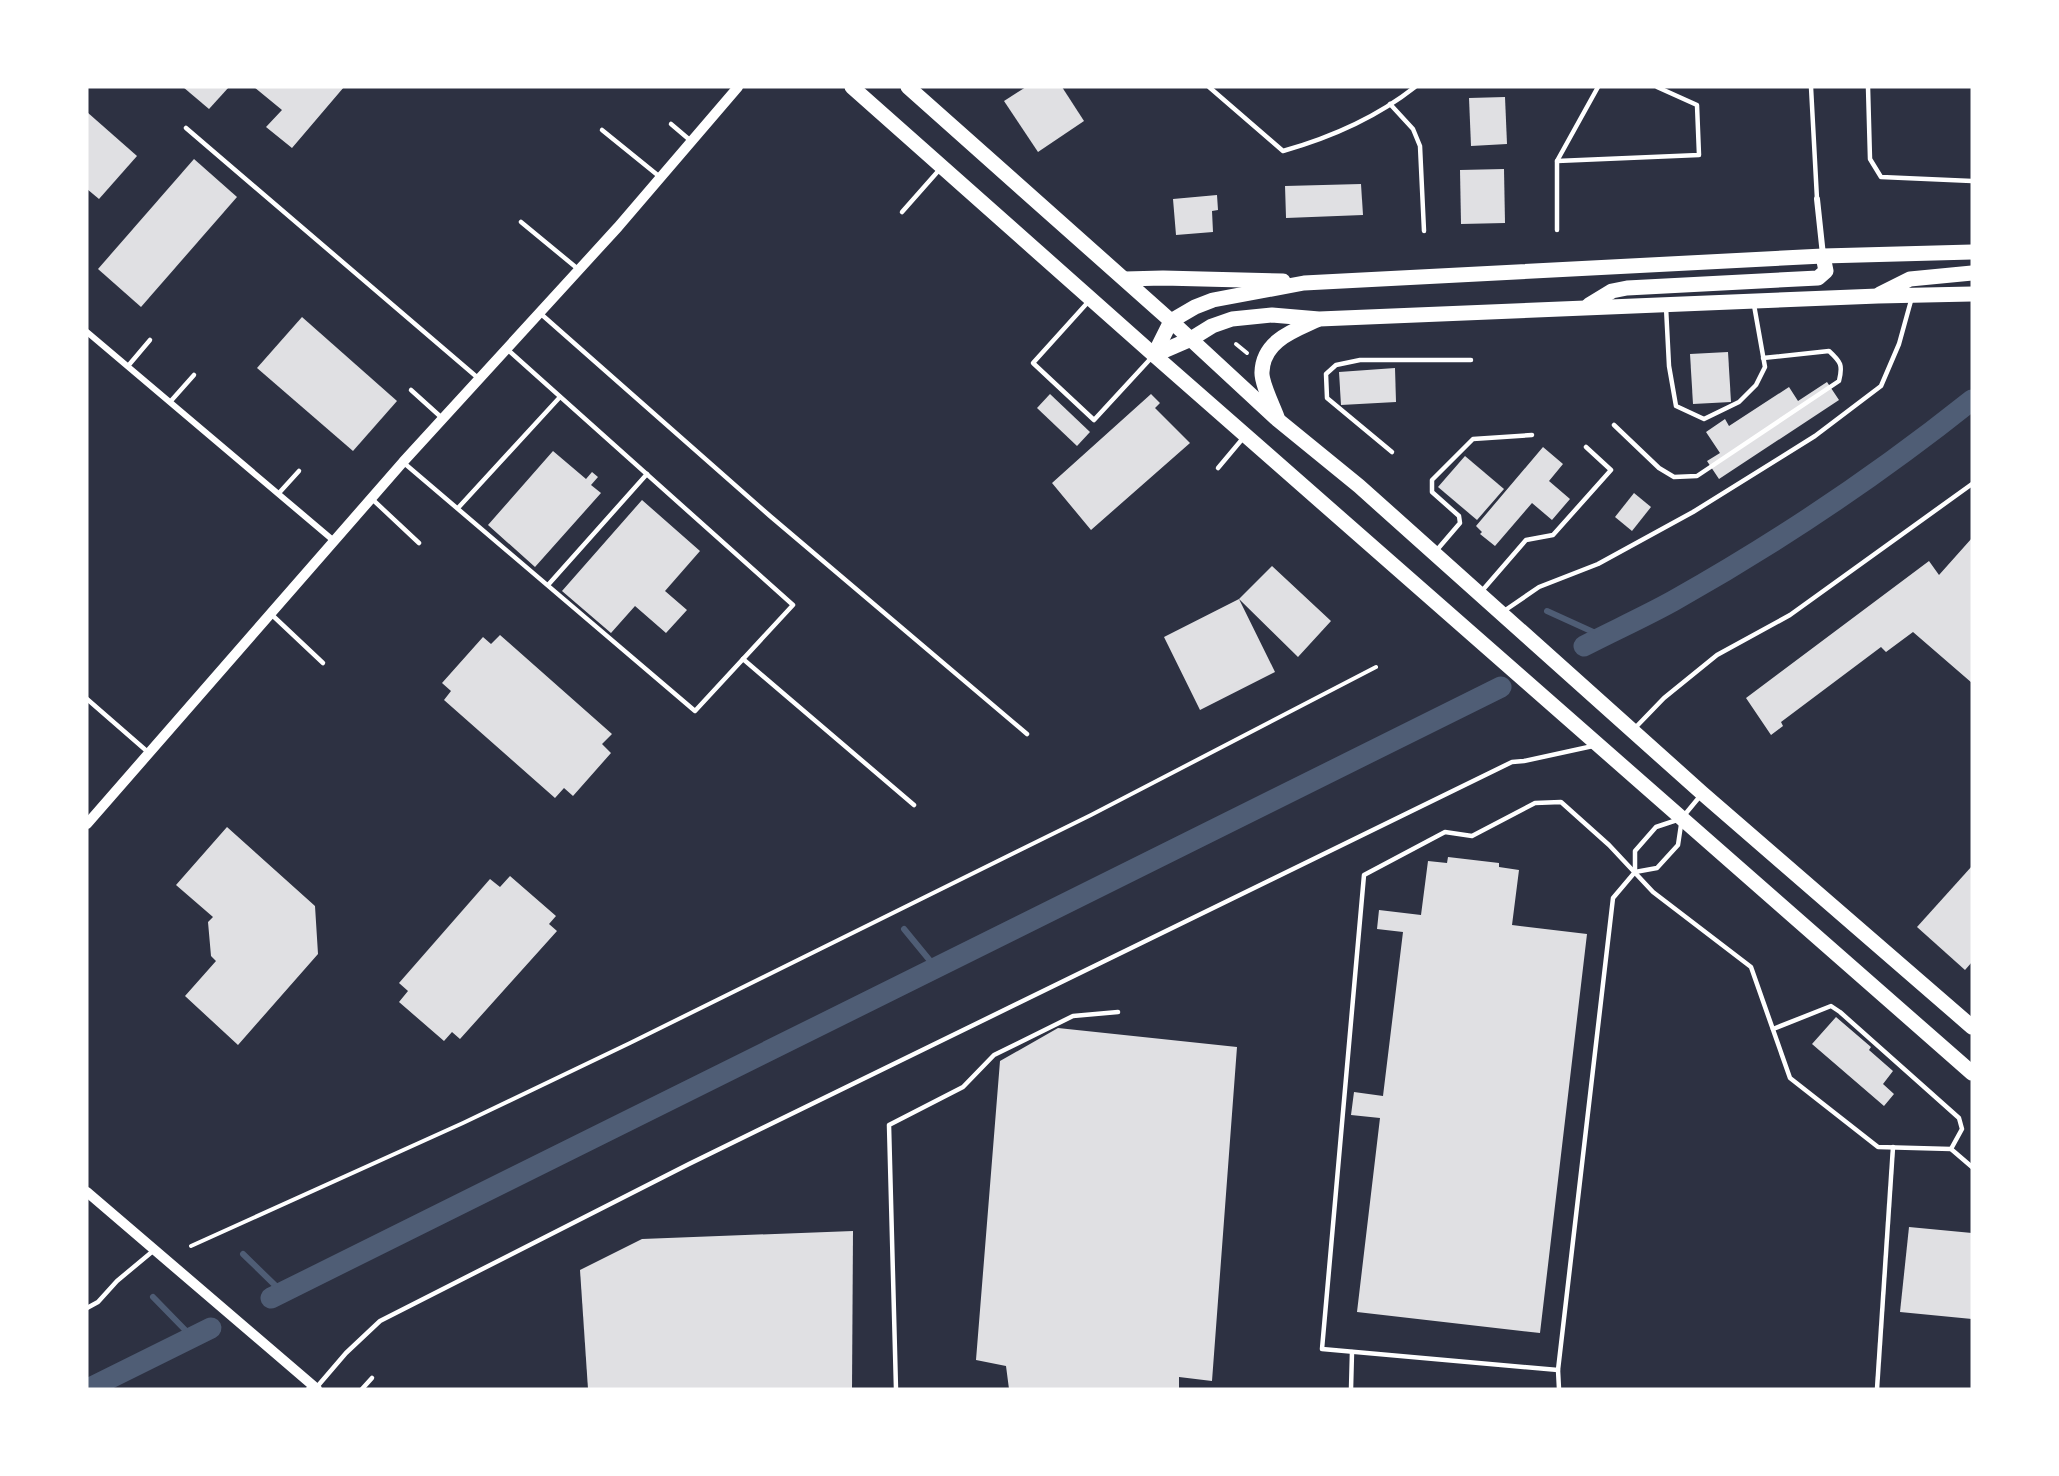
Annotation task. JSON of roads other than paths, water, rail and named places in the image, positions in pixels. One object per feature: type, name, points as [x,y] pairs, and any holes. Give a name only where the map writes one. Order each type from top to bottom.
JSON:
[{"type":"main road","points":[[852,87],[1972,1073]]},
{"type":"main road","points":[[908,87],[1172,321],[1278,420],[1359,486],[1702,793],[1972,1027]]},
{"type":"main road","points":[[1125,279],[1260,280],[1304,283],[1824,256],[1972,252]]},
{"type":"main road","points":[[1586,307],[1612,291],[1627,288],[1818,278],[1827,270],[1824,256]]},
{"type":"main road","points":[[1878,296],[1910,279],[1972,273]]},
{"type":"main road","points":[[1154,355],[1172,321],[1213,300],[1304,283]]},
{"type":"main road","points":[[1154,355],[1191,339],[1212,326],[1232,319],[1272,315],[1319,319],[1972,294]]},
{"type":"main road","points":[[1278,420],[1261,373],[1267,353],[1279,338],[1319,319]]},
{"type":"street","points":[[87,824],[371,498],[578,269],[738,87]]},
{"type":"street","points":[[1817,200],[1824,256]]},
{"type":"street","points":[[87,332],[334,541]]},
{"type":"street","points":[[87,1192],[286,1361],[314,1389]]},
{"type":"lane","points":[[1209,87],[1283,151],[1313,142],[1369,117],[1415,87]]},
{"type":"lane","points":[[1557,230],[1557,161],[1598,87]]},
{"type":"lane","points":[[1557,161],[1699,155],[1697,105],[1657,87]]},
{"type":"lane","points":[[1811,87],[1817,200]]},
{"type":"lane","points":[[1868,87],[1870,159],[1881,177],[1972,181]]},
{"type":"lane","points":[[1390,104],[1413,129],[1420,146],[1424,231]]},
{"type":"lane","points":[[671,124],[691,141]]},
{"type":"lane","points":[[186,128],[478,378]]},
{"type":"lane","points":[[602,130],[660,177]]},
{"type":"lane","points":[[902,212],[942,167]]},
{"type":"lane","points":[[521,222],[578,269]]},
{"type":"lane","points":[[1499,610],[1539,587],[1598,564],[1693,512],[1815,436],[1881,386],[1899,344],[1913,295]]},
{"type":"lane","points":[[1091,299],[1033,363],[1095,420],[1154,355]]},
{"type":"lane","points":[[1666,304],[1669,366],[1676,406],[1704,419],[1729,408],[1748,394],[1756,385],[1765,367],[1754,301]]},
{"type":"lane","points":[[539,312],[770,516],[1027,734]]},
{"type":"lane","points":[[128,366],[150,340]]},
{"type":"lane","points":[[403,462],[695,711],[793,605],[506,348]]},
{"type":"lane","points":[[1614,425],[1659,468],[1674,477],[1697,476],[1839,381],[1840,361],[1829,351],[1763,358]]},
{"type":"lane","points":[[1392,452],[1327,398],[1326,374],[1336,364],[1360,360],[1471,360]]},
{"type":"lane","points":[[170,402],[194,375]]},
{"type":"lane","points":[[411,390],[442,418]]},
{"type":"lane","points":[[458,508],[560,397]]},
{"type":"lane","points":[[1218,468],[1246,435]]},
{"type":"lane","points":[[1434,553],[1460,524],[1459,516],[1432,492],[1432,480],[1473,439],[1532,435]]},
{"type":"lane","points":[[1480,594],[1526,540],[1553,535],[1611,470],[1586,447]]},
{"type":"lane","points":[[279,493],[299,471]]},
{"type":"lane","points":[[548,585],[647,474]]},
{"type":"lane","points":[[1633,730],[1664,698],[1717,655],[1790,615],[1972,484]]},
{"type":"lane","points":[[371,498],[419,543]]},
{"type":"lane","points":[[271,614],[323,663]]},
{"type":"lane","points":[[744,659],[915,805]]},
{"type":"lane","points":[[87,699],[149,753]]},
{"type":"lane","points":[[314,1389],[346,1353],[380,1321],[689,1164],[1512,762],[1595,743]]},
{"type":"lane","points":[[1559,1389],[1558,1370],[1613,898],[1635,872],[1657,868],[1678,845],[1682,818],[1702,793]]},
{"type":"lane","points":[[1558,1370],[1322,1349],[1364,875],[1445,832],[1472,836],[1535,803],[1561,802],[1609,845],[1653,892],[1751,967],[1790,1078],[1878,1147],[1951,1149],[1972,1167]]},
{"type":"lane","points":[[1635,872],[1635,850],[1656,827],[1682,818]]},
{"type":"lane","points":[[1773,1029],[1831,1006],[1840,1012],[1959,1118],[1962,1129],[1951,1149]]},
{"type":"lane","points":[[896,1389],[889,1125],[963,1087],[994,1055],[1072,1016],[1118,1012]]},
{"type":"lane","points":[[1877,1389],[1893,1147]]},
{"type":"lane","points":[[87,1308],[98,1302],[117,1281],[154,1249]]},
{"type":"lane","points":[[1351,1389],[1352,1352]]},
{"type":"lane","points":[[362,1389],[372,1378]]},
{"type":"waterway","points":[[1584,646],[1673,601],[1789,531],[1864,481],[1972,400]]},
{"type":"waterway","points":[[1547,611],[1602,636]]},
{"type":"waterway","points":[[271,1298],[1501,687]]},
{"type":"waterway","points":[[904,929],[936,968]]},
{"type":"waterway","points":[[243,1254],[282,1292]]},
{"type":"waterway","points":[[153,1297],[192,1337]]},
{"type":"waterway","points":[[88,1389],[211,1328]]}]
